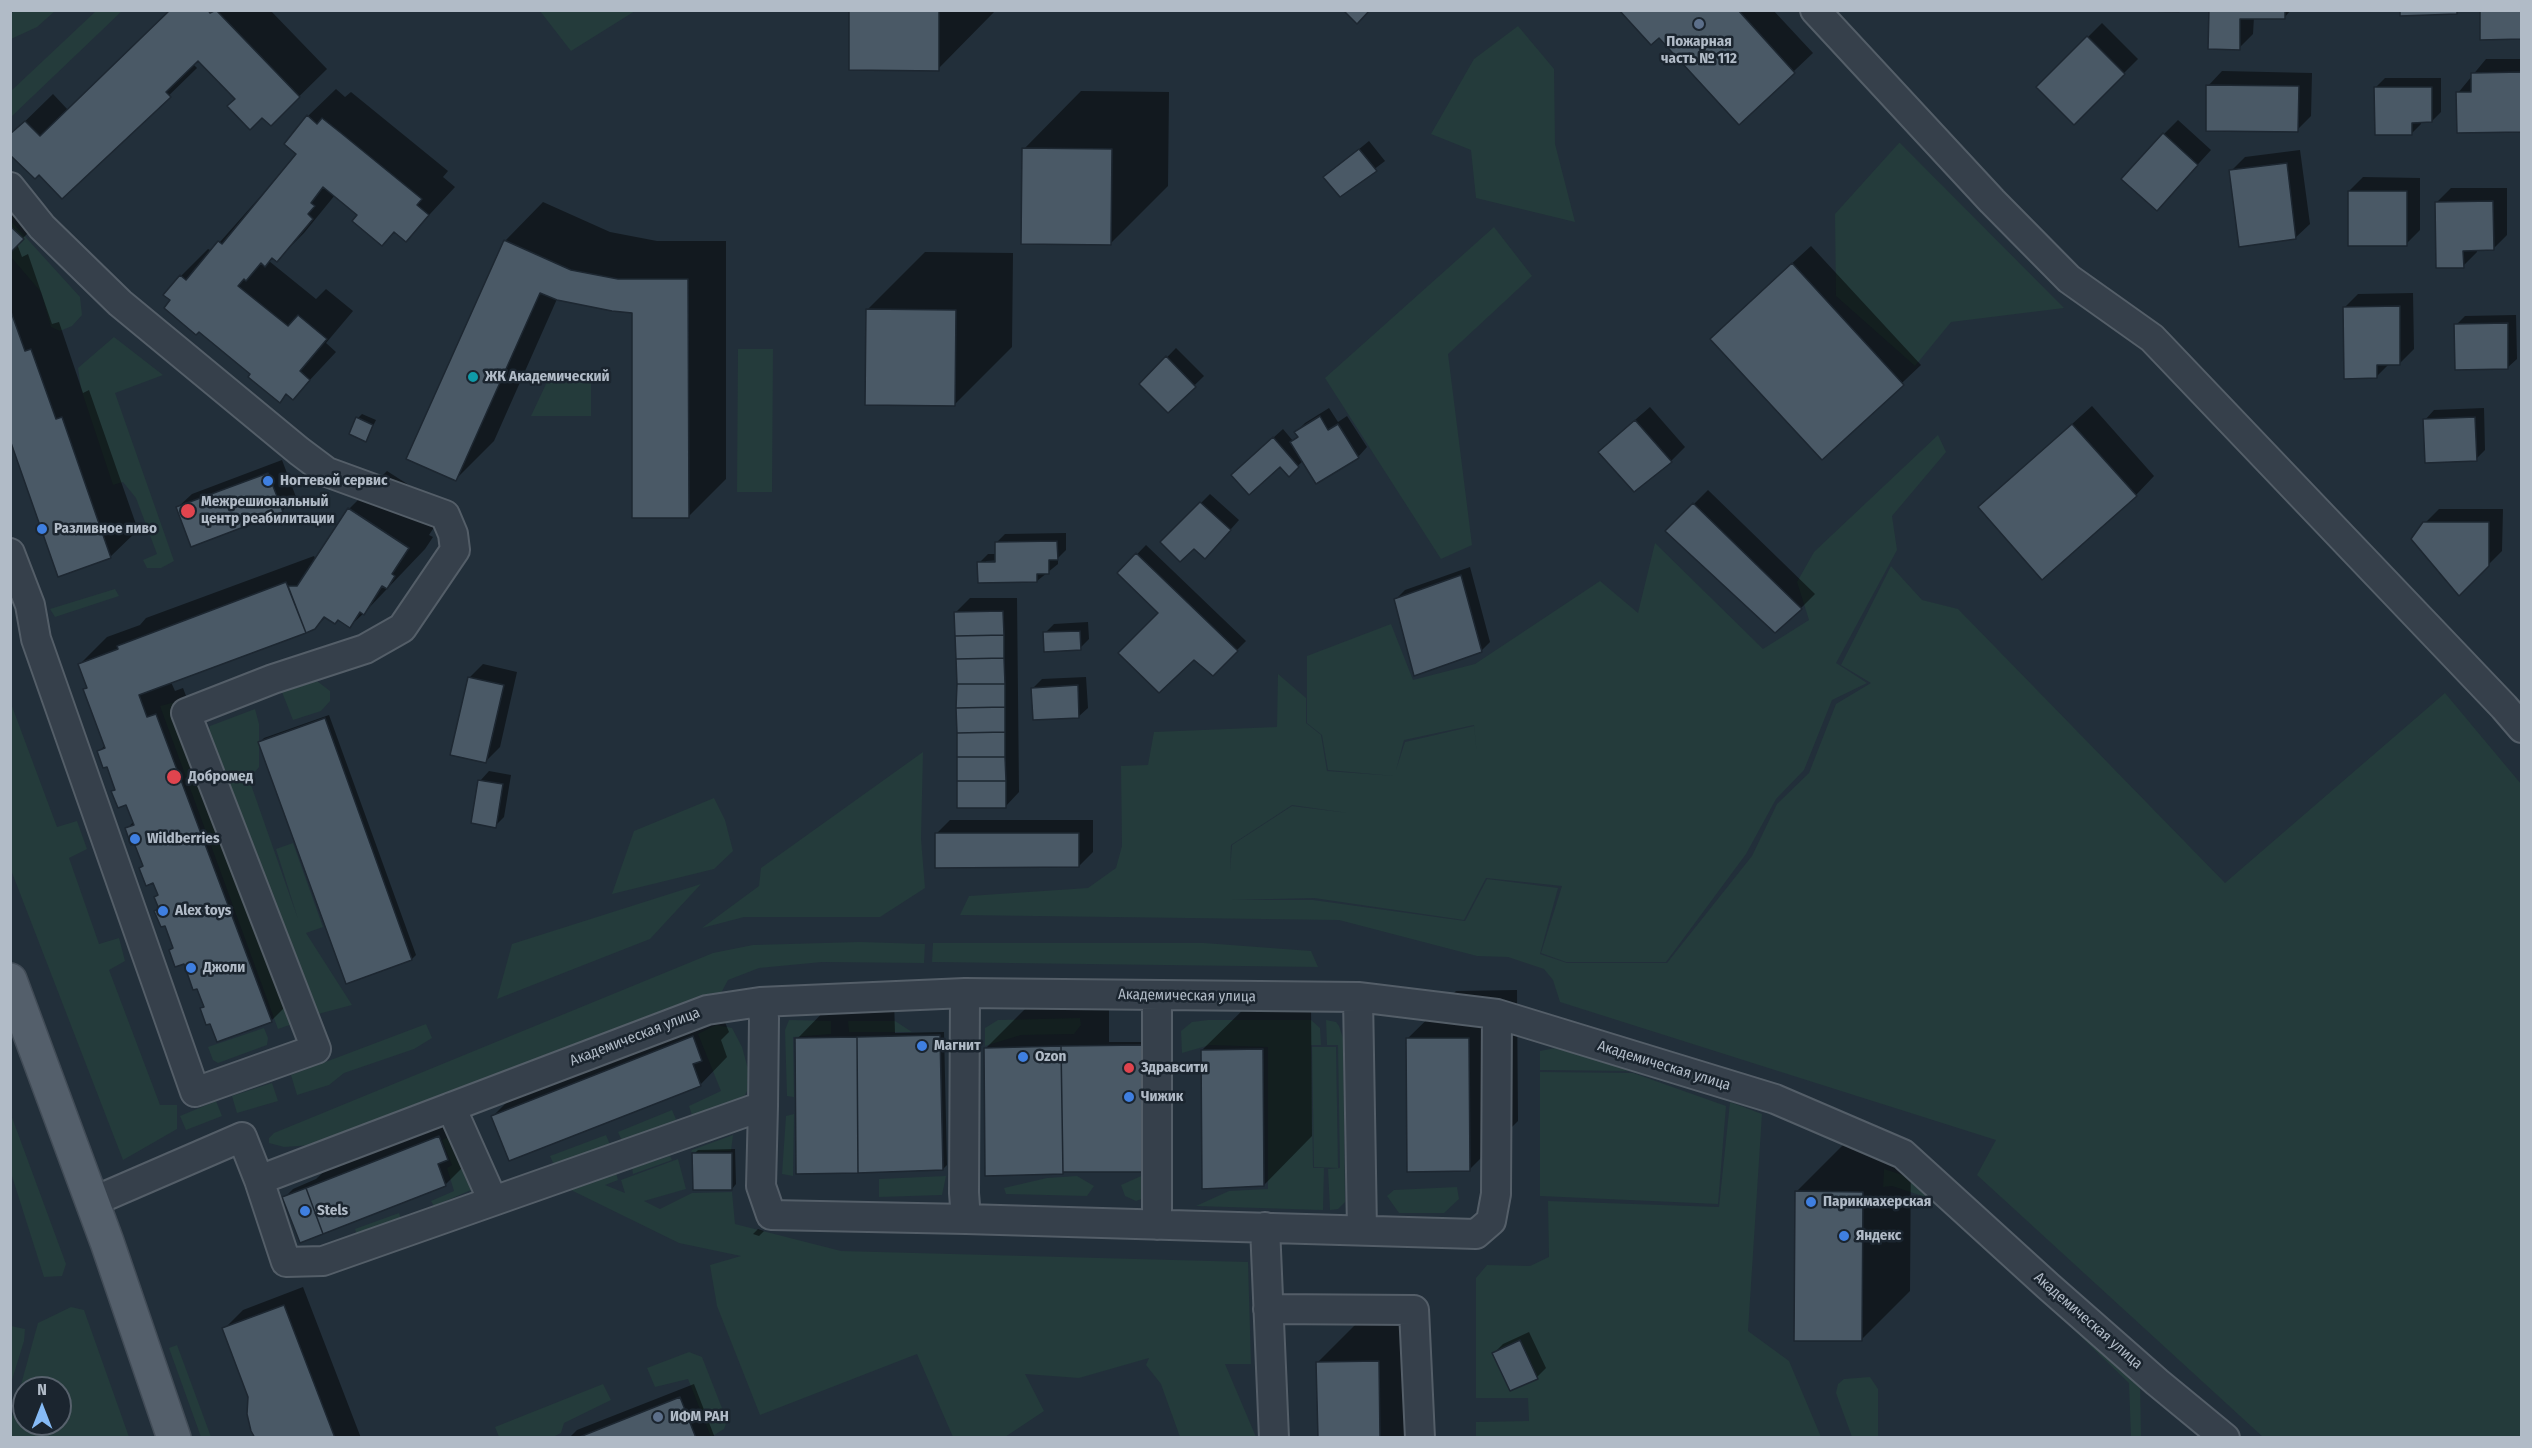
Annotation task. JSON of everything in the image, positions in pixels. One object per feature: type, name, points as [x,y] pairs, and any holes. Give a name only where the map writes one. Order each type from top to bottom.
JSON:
[{"type":"main road","points":[[10,980],[92,1202],[174,1437]]},
{"type":"street","points":[[1815,10],[1992,201],[2069,279],[2152,338],[2522,728]]},
{"type":"street","points":[[10,187],[42,227],[120,303],[299,451],[327,472],[445,515],[453,534],[454,550],[402,628],[365,649],[273,679],[186,713],[316,1048],[195,1092],[40,651],[30,605],[10,553]]},
{"type":"street","points":[[965,993],[964,1192],[966,1219]]},
{"type":"street","name":"Академическая улица","points":[[259,1180],[707,1010],[760,1002],[965,993],[1358,998],[1497,1014],[1775,1099],[1903,1154],[2140,1367],[2225,1437]]},
{"type":"street","points":[[1157,995],[1157,1225]]},
{"type":"street","points":[[1358,998],[1362,1230]]},
{"type":"street","points":[[760,1002],[764,1018],[761,1186],[771,1215],[1476,1234],[1491,1221],[1496,1194],[1497,1014]]},
{"type":"street","points":[[92,1202],[242,1137],[286,1262],[322,1261],[763,1106]]},
{"type":"street","points":[[451,1107],[493,1201]]},
{"type":"street","points":[[1265,1227],[1274,1437]]},
{"type":"street","points":[[1268,1309],[1414,1310],[1420,1437]]},
{"type":"green space","points":[[14,11],[55,11],[37,27],[11,39],[11,14]]},
{"type":"green space","points":[[96,11],[122,11],[11,117],[11,91]]},
{"type":"green space","points":[[540,11],[635,11],[571,51]]},
{"type":"green space","points":[[1518,26],[1554,69],[1555,144],[1575,222],[1476,198],[1471,150],[1431,134],[1474,59]]},
{"type":"green space","points":[[1899,143],[2064,308],[1951,322],[1915,366],[1836,296],[1835,214]]},
{"type":"green space","points":[[10,220],[80,297],[82,315],[72,326],[60,331],[51,327],[41,292],[11,257]]},
{"type":"green space","points":[[1494,227],[1532,276],[1448,354],[1472,545],[1441,559],[1325,378]]},
{"type":"green space","points":[[114,337],[163,375],[115,393],[174,561],[161,568],[147,568],[143,560],[157,554],[136,498],[123,482],[113,485],[81,389],[78,368]]},
{"type":"green space","points":[[738,349],[773,349],[772,492],[737,492]]},
{"type":"green space","points":[[547,382],[591,382],[591,416],[531,416]]},
{"type":"green space","points":[[1938,435],[1946,452],[1892,516],[1897,550],[1836,663],[1867,683],[1832,700],[1804,770],[1776,799],[1746,854],[1666,962],[1566,962],[1541,953],[1562,886],[1486,878],[1464,920],[1314,898],[1232,900],[1313,900],[1465,921],[1487,879],[1558,888],[1540,954],[1567,963],[1667,963],[1752,856],[1777,804],[1809,773],[1836,704],[1871,683],[1841,665],[1891,566],[1922,600],[1958,609],[2225,883],[2445,693],[2521,784],[2521,1437],[2263,1437],[1977,1175],[1996,1140],[1560,1002],[1553,980],[1544,969],[1508,957],[1477,956],[1339,920],[960,915],[969,896],[1088,888],[1116,868],[1122,846],[1121,766],[1148,765],[1154,732],[1277,727],[1278,674],[1306,698],[1306,723],[1321,735],[1327,771],[1395,776],[1328,770],[1322,735],[1307,723],[1307,656],[1391,624],[1413,680],[1475,664],[1600,581],[1638,613],[1655,543],[1763,649],[1809,620],[1797,582],[1814,552]],"holes":[[[1474,725],[1477,755],[1474,726],[1405,742],[1396,770],[1404,740]],[[1292,805],[1348,813],[1292,806],[1232,845],[1230,871],[1231,845]]]},
{"type":"green space","points":[[115,589],[119,596],[55,617],[50,609]]},
{"type":"green space","points":[[317,681],[330,691],[330,701],[321,711],[293,720],[282,692]]},
{"type":"green space","points":[[10,701],[57,827],[77,821],[87,849],[69,858],[99,944],[119,938],[125,961],[109,970],[160,1105],[177,1105],[177,1129],[123,1160],[11,870]]},
{"type":"green space","points":[[179,701],[291,1002],[295,1023],[278,1029],[160,706]]},
{"type":"green space","points":[[255,709],[259,724],[259,767],[249,779],[298,919],[276,849],[293,843],[323,927],[306,933],[352,1005],[318,1014],[207,737],[210,726]]},
{"type":"green space","points":[[923,752],[921,839],[925,888],[880,917],[744,917],[702,928],[759,886],[761,868]]},
{"type":"green space","points":[[714,798],[725,820],[733,851],[714,869],[612,894],[634,831]]},
{"type":"green space","points":[[701,884],[650,939],[497,999],[512,944]]},
{"type":"green space","points":[[860,942],[925,944],[924,963],[822,962],[759,968],[728,980],[721,993],[312,1145],[284,1147],[269,1143],[269,1138],[274,1133],[713,953],[753,945]]},
{"type":"green space","points":[[933,943],[1204,943],[1311,951],[1318,967],[932,962]]},
{"type":"green space","points":[[1080,1018],[1081,1025],[1074,1034],[1021,1035],[985,1046],[985,1028],[998,1020]]},
{"type":"green space","points":[[789,1020],[831,1021],[831,1034],[793,1037],[794,1097],[787,1096],[785,1030]]},
{"type":"green space","points":[[1311,1020],[1320,1028],[1321,1045],[1311,1045],[1313,1168],[1324,1168],[1323,1210],[1196,1206],[1229,1191],[1268,1189],[1268,1047],[1210,1045],[1182,1053],[1181,1031],[1192,1022]]},
{"type":"green space","points":[[1326,1020],[1336,1022],[1343,1038],[1345,1202],[1338,1209],[1330,1210],[1328,1169],[1340,1168],[1338,1045],[1327,1045]]},
{"type":"green space","points":[[848,1021],[895,1021],[912,1032],[849,1032]]},
{"type":"green space","points":[[426,1024],[432,1038],[414,1049],[344,1073],[329,1085],[297,1095],[291,1075]]},
{"type":"green space","points":[[716,1025],[732,1028],[742,1047],[748,1069],[747,1091],[743,1099],[693,1118],[689,1106],[721,1091],[698,1034]]},
{"type":"green space","points":[[264,1028],[268,1038],[267,1045],[218,1063],[213,1060],[208,1047]]},
{"type":"green space","points":[[1312,1047],[1336,1047],[1338,1168],[1314,1167]]},
{"type":"green space","points":[[1555,1048],[1633,1071],[1540,1070],[1540,1051]]},
{"type":"green space","points":[[1540,1072],[1633,1073],[1726,1106],[1718,1204],[1540,1196]]},
{"type":"green space","points":[[272,1083],[278,1101],[237,1113],[232,1096]]},
{"type":"green space","points":[[216,1101],[222,1116],[186,1130],[180,1116]]},
{"type":"green space","points":[[1730,1102],[1762,1114],[1748,1331],[1789,1361],[1821,1437],[1476,1438],[1476,1422],[1529,1421],[1528,1398],[1476,1398],[1476,1278],[1487,1265],[1530,1266],[1549,1257],[1548,1201],[1719,1207]]},
{"type":"green space","points":[[672,1110],[678,1124],[623,1143],[618,1132]]},
{"type":"green space","points":[[10,1112],[66,1264],[62,1276],[44,1277],[11,1173]]},
{"type":"green space","points":[[794,1114],[793,1176],[782,1174],[786,1116]]},
{"type":"green space","points":[[606,1135],[611,1147],[554,1165],[550,1156]]},
{"type":"green space","points":[[733,1135],[731,1151],[691,1152],[692,1150]]},
{"type":"green space","points":[[451,1136],[471,1190],[434,1206],[431,1201],[454,1191],[447,1168],[452,1165],[442,1140]]},
{"type":"green space","points":[[670,1156],[672,1160],[633,1174],[632,1168]]},
{"type":"green space","points":[[678,1159],[686,1189],[644,1201],[660,1209],[692,1193],[732,1192],[735,1224],[841,1251],[1248,1262],[1251,1364],[1225,1364],[1256,1437],[1180,1437],[1161,1384],[1146,1365],[1149,1358],[1079,1378],[1025,1374],[1044,1411],[1005,1437],[953,1437],[917,1354],[760,1415],[717,1306],[710,1265],[741,1256],[679,1243],[571,1190],[580,1187],[579,1185],[616,1173],[618,1180],[605,1185],[625,1193],[621,1180]]},
{"type":"green space","points":[[1157,1169],[1147,1197],[1136,1201],[1125,1196],[1121,1185]]},
{"type":"green space","points":[[1884,1169],[1930,1184],[2034,1281],[2028,1287],[1938,1201],[1892,1186],[1883,1187]]},
{"type":"green space","points":[[946,1176],[942,1195],[879,1197],[879,1179]]},
{"type":"green space","points":[[1077,1176],[1094,1186],[1087,1196],[1006,1194],[1004,1188],[1047,1178]]},
{"type":"green space","points":[[1457,1187],[1459,1199],[1444,1213],[1399,1213],[1387,1196],[1394,1190]]},
{"type":"green space","points":[[399,1213],[401,1219],[357,1235],[355,1229]]},
{"type":"green space","points":[[71,1307],[84,1310],[129,1437],[11,1437],[12,1417],[12,1436],[72,1436],[72,1376],[23,1376],[38,1323]]},
{"type":"green space","points":[[11,1326],[25,1329],[24,1341],[11,1383]]},
{"type":"green space","points":[[2081,1326],[2140,1381],[2141,1437],[2131,1437],[2129,1383],[2076,1332]]},
{"type":"green space","points":[[177,1345],[211,1437],[201,1437],[169,1348]]},
{"type":"green space","points":[[689,1352],[702,1357],[727,1421],[724,1429],[711,1437],[688,1379],[655,1387],[647,1368]]},
{"type":"green space","points":[[1870,1377],[1878,1389],[1878,1437],[1852,1437],[1836,1393],[1838,1384],[1844,1379]]},
{"type":"green space","points":[[603,1384],[611,1400],[564,1423],[561,1433],[553,1437],[499,1437],[495,1427]]},
{"type":"building","points":[[170,10],[208,10],[210,13],[216,10],[300,97],[271,126],[262,118],[250,130],[227,106],[235,99],[198,61],[166,92],[171,97],[62,199],[39,175],[35,179],[10,155],[10,134],[25,121],[40,136]]},
{"type":"building","points":[[849,10],[939,10],[939,71],[849,70]]},
{"type":"building","points":[[1343,10],[1370,10],[1357,24]]},
{"type":"building","points":[[1619,10],[1738,10],[1795,73],[1739,125],[1659,38],[1651,45]]},
{"type":"building","points":[[2122,10],[2179,10],[2179,12]]},
{"type":"building","points":[[2209,10],[2285,10],[2285,19],[2240,19],[2240,50],[2208,49]]},
{"type":"building","points":[[2400,10],[2457,10],[2457,14],[2400,16]]},
{"type":"building","points":[[2480,10],[2522,10],[2522,39],[2480,40]]},
{"type":"building","points":[[2087,36],[2125,74],[2074,125],[2036,87]]},
{"type":"building","points":[[2522,72],[2522,132],[2457,133],[2456,92],[2471,92],[2471,73]]},
{"type":"building","points":[[2206,85],[2299,86],[2298,132],[2206,131]]},
{"type":"building","points":[[2374,87],[2432,87],[2432,122],[2412,123],[2412,135],[2375,135]]},
{"type":"building","points":[[307,115],[317,124],[322,118],[422,199],[417,205],[429,215],[406,242],[394,232],[382,246],[352,221],[357,215],[323,187],[311,203],[315,206],[308,214],[313,219],[277,262],[272,258],[265,267],[261,263],[246,281],[244,279],[238,286],[288,326],[298,315],[327,339],[300,371],[310,380],[293,400],[286,394],[280,403],[248,377],[250,374],[199,332],[196,335],[164,308],[170,300],[163,295],[180,275],[186,280],[218,241],[222,244],[296,154],[284,144]]},
{"type":"building","points":[[2163,133],[2198,165],[2157,211],[2121,179]]},
{"type":"building","points":[[1022,148],[1112,149],[1111,245],[1021,244]]},
{"type":"building","points":[[1359,149],[1377,171],[1340,197],[1323,177]]},
{"type":"building","points":[[2287,163],[2296,239],[2239,247],[2229,170]]},
{"type":"building","points":[[2348,191],[2407,191],[2407,246],[2348,246]]},
{"type":"building","points":[[2493,201],[2494,250],[2463,251],[2464,268],[2436,268],[2435,202]]},
{"type":"building","points":[[10,226],[24,239],[10,253]]},
{"type":"building","name":"ЖК Академический","points":[[504,240],[571,270],[618,279],[688,279],[689,518],[632,518],[632,313],[557,300],[540,293],[456,481],[406,459]]},
{"type":"building","points":[[1792,263],[1904,385],[1822,460],[1710,339]]},
{"type":"building","points":[[2400,306],[2400,365],[2377,365],[2377,378],[2344,379],[2343,307]]},
{"type":"building","points":[[10,309],[25,351],[31,349],[56,419],[62,417],[111,558],[58,577],[10,440]]},
{"type":"building","points":[[866,309],[956,310],[955,406],[865,405]]},
{"type":"building","points":[[2508,323],[2508,369],[2455,370],[2454,324]]},
{"type":"building","points":[[1166,356],[1196,387],[1168,413],[1139,384]]},
{"type":"building","points":[[1320,416],[1328,430],[1338,424],[1359,458],[1316,484],[1290,442],[1298,437],[1294,432]]},
{"type":"building","points":[[356,417],[373,425],[366,442],[349,434]]},
{"type":"building","points":[[2475,417],[2477,461],[2425,463],[2423,419]]},
{"type":"building","points":[[1635,420],[1672,462],[1634,492],[1598,452]]},
{"type":"building","points":[[2072,424],[2137,496],[2042,580],[1978,507]]},
{"type":"building","points":[[1273,437],[1299,467],[1289,477],[1280,467],[1249,495],[1231,475]]},
{"type":"building","points":[[268,473],[283,512],[191,547],[176,507]]},
{"type":"building","points":[[1200,502],[1231,530],[1205,559],[1194,549],[1180,562],[1160,542]]},
{"type":"building","points":[[1693,503],[1802,609],[1775,633],[1665,531]]},
{"type":"building","points":[[348,508],[409,548],[392,574],[395,576],[387,589],[382,586],[364,615],[360,612],[350,628],[338,620],[335,624],[324,617],[315,629],[306,633],[288,586],[297,586]]},
{"type":"building","points":[[2423,522],[2489,522],[2489,566],[2459,596],[2411,539]]},
{"type":"building","points":[[1057,541],[1058,560],[1049,560],[1049,574],[1037,574],[1037,582],[978,583],[977,562],[995,562],[995,542]]},
{"type":"building","points":[[1136,553],[1238,651],[1213,676],[1194,660],[1159,693],[1118,653],[1158,613],[1117,573]]},
{"type":"building","points":[[1461,575],[1482,652],[1414,676],[1394,599]]},
{"type":"building","points":[[286,582],[306,633],[139,695],[147,717],[156,714],[272,1022],[217,1042],[210,1024],[206,1025],[200,1008],[204,1007],[197,989],[193,990],[184,964],[175,967],[169,950],[173,948],[165,926],[161,927],[154,911],[159,909],[154,897],[158,895],[153,883],[146,886],[139,868],[143,866],[134,843],[131,845],[125,828],[134,825],[126,805],[118,808],[111,791],[115,790],[107,767],[103,768],[97,751],[105,748],[83,689],[87,688],[78,664],[118,649],[117,646]]},
{"type":"building","points":[[1003,611],[1004,635],[955,636],[954,612]]},
{"type":"building","points":[[1080,631],[1081,650],[1044,652],[1043,632]]},
{"type":"building","points":[[1004,635],[1004,658],[956,659],[955,636]]},
{"type":"building","points":[[1004,658],[1005,684],[957,684],[956,659]]},
{"type":"building","points":[[468,677],[504,685],[486,763],[450,755]]},
{"type":"building","points":[[957,684],[1005,684],[1005,707],[956,708]]},
{"type":"building","points":[[1078,685],[1079,718],[1033,720],[1031,688]]},
{"type":"building","points":[[1005,707],[1005,732],[957,733],[956,708]]},
{"type":"building","points":[[325,718],[412,960],[346,984],[258,742]]},
{"type":"building","points":[[1005,732],[1005,757],[957,757],[957,733]]},
{"type":"building","points":[[957,757],[1005,757],[1006,781],[957,781]]},
{"type":"building","points":[[478,780],[503,784],[496,828],[471,823]]},
{"type":"building","points":[[957,781],[1006,781],[1006,808],[957,808]]},
{"type":"building","points":[[935,833],[1079,833],[1079,867],[935,868]]},
{"type":"building","points":[[940,1035],[943,1170],[858,1173],[857,1037]]},
{"type":"building","points":[[693,1036],[702,1061],[693,1064],[701,1086],[509,1161],[491,1116]]},
{"type":"building","points":[[857,1037],[858,1173],[796,1174],[795,1038]]},
{"type":"building","points":[[1406,1038],[1469,1038],[1470,1171],[1407,1172]]},
{"type":"building","points":[[1143,1045],[1143,1172],[1063,1172],[1061,1046]]},
{"type":"building","points":[[1061,1046],[1063,1174],[985,1176],[984,1048]]},
{"type":"building","points":[[1263,1049],[1264,1186],[1202,1189],[1201,1050]]},
{"type":"building","points":[[439,1136],[448,1160],[438,1164],[446,1186],[323,1234],[306,1188]]},
{"type":"building","points":[[692,1153],[732,1153],[732,1190],[693,1190]]},
{"type":"building","points":[[306,1188],[323,1234],[300,1243],[282,1197]]},
{"type":"building","points":[[1795,1191],[1863,1192],[1862,1341],[1794,1341]]},
{"type":"building","points":[[284,1305],[335,1438],[255,1438],[251,1431],[247,1414],[248,1397],[222,1328]]},
{"type":"building","points":[[1520,1340],[1538,1379],[1510,1391],[1492,1353]]},
{"type":"building","points":[[1379,1361],[1380,1438],[1318,1438],[1316,1362]]},
{"type":"building","name":"ИФМ РАН","points":[[680,1397],[696,1438],[577,1438]]},
{"type":"place","name":"Пожарная часть № 112","points":[[1699,24]]},
{"type":"place","name":"ЖК Академический","points":[[473,377]]},
{"type":"place","name":"Ногтевой сервис","points":[[268,481]]},
{"type":"place","name":"Межрешиональный центр реабилитации","points":[[188,511]]},
{"type":"place","name":"Разливное пиво","points":[[42,529]]},
{"type":"place","name":"Добромед","points":[[174,777]]},
{"type":"place","name":"Wildberries","points":[[135,839]]},
{"type":"place","name":"Alex toys","points":[[163,911]]},
{"type":"place","name":"Джоли","points":[[191,968]]},
{"type":"place","name":"Магнит","points":[[922,1046]]},
{"type":"place","name":"Ozon","points":[[1023,1057]]},
{"type":"place","name":"Здравсити","points":[[1129,1068]]},
{"type":"place","name":"Чижик","points":[[1129,1097]]},
{"type":"place","name":"Парикмахерская","points":[[1811,1202]]},
{"type":"place","name":"Stels","points":[[305,1211]]},
{"type":"place","name":"Яндекс","points":[[1844,1236]]},
{"type":"place","name":"ИФМ РАН","points":[[658,1417]]}]
